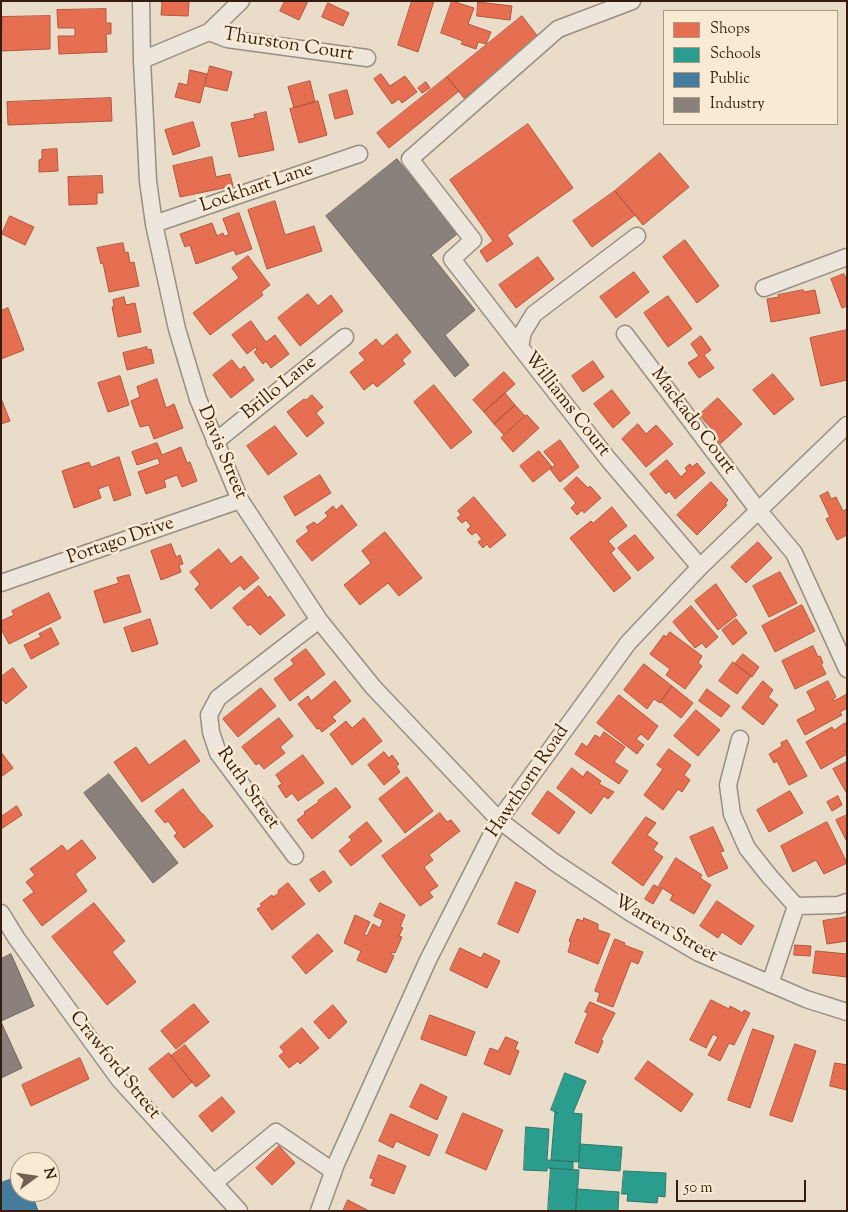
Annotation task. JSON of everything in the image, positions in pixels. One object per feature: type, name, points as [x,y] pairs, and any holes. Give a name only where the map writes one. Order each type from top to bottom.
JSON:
[{"type":"street","name":"Davis Street","points":[[141,1],[148,181],[154,224],[177,329],[198,399],[240,500],[319,620],[373,687],[499,820]]},
{"type":"street","name":"Thurston Court","points":[[142,60],[209,32],[241,1]]},
{"type":"street","points":[[520,347],[452,259],[473,240],[410,159],[558,28],[632,1]]},
{"type":"street","name":"Thurston Court","points":[[209,32],[227,39],[367,58]]},
{"type":"street","name":"Lockhart Lane","points":[[154,224],[359,154]]},
{"type":"street","name":"Williams Court","points":[[637,236],[534,314],[523,332],[520,347],[608,458],[700,567]]},
{"type":"street","points":[[764,288],[847,257]]},
{"type":"street","name":"Mackado Court","points":[[625,334],[758,510],[794,553],[847,669]]},
{"type":"street","name":"Brillo Lane","points":[[215,442],[345,337]]},
{"type":"street","name":"Hawthorn Road","points":[[319,1211],[333,1171],[428,960],[499,820],[628,643],[700,567],[847,425]]},
{"type":"street","name":"Portago Drive","points":[[1,583],[240,500]]},
{"type":"street","name":"Ruth Street","points":[[295,856],[218,752],[211,732],[209,715],[218,698],[319,620]]},
{"type":"street","points":[[740,739],[728,786],[732,814],[747,848],[796,906]]},
{"type":"street","name":"Warren Street","points":[[499,820],[554,862],[648,923],[699,953],[806,999],[847,1012]]},
{"type":"street","points":[[796,906],[847,902]]},
{"type":"street","points":[[770,984],[796,906]]},
{"type":"street","name":"Crawford Street","points":[[1,913],[17,939],[119,1079],[239,1211]]},
{"type":"street","points":[[214,1183],[276,1132],[333,1171]]},
{"type":"building: Shops","points":[[160,1],[189,1],[188,16],[161,15],[162,3]]},
{"type":"building: Shops","points":[[285,1],[308,1],[299,20],[280,11]]},
{"type":"building: Shops","points":[[412,1],[434,1],[418,52],[398,45]]},
{"type":"building: Shops","points":[[452,1],[474,8],[468,24],[491,32],[486,44],[478,42],[476,49],[461,44],[463,41],[441,33]]},
{"type":"building: Shops","points":[[478,2],[512,6],[510,20],[477,16]]},
{"type":"building: Shops","points":[[328,3],[349,13],[343,26],[322,17]]},
{"type":"building: Shops","points":[[106,9],[106,23],[111,23],[111,34],[106,34],[107,52],[59,54],[58,36],[75,36],[75,28],[58,28],[57,10]]},
{"type":"building: Shops","points":[[50,16],[50,49],[1,51],[2,17]]},
{"type":"building: Shops","points":[[522,16],[539,38],[464,98],[447,77]]},
{"type":"building: Shops","points":[[210,66],[232,72],[227,91],[205,86]]},
{"type":"building: Shops","points":[[190,70],[207,74],[200,103],[175,97],[179,83],[187,85]]},
{"type":"building: Shops","points":[[381,74],[390,86],[405,76],[417,92],[402,103],[399,99],[392,104],[374,79]]},
{"type":"building: Shops","points":[[447,77],[459,91],[389,148],[377,133]]},
{"type":"building: Shops","points":[[310,81],[315,102],[294,108],[288,87]]},
{"type":"building: Shops","points":[[426,82],[430,88],[422,93],[418,88]]},
{"type":"building: Shops","points":[[347,90],[353,114],[335,119],[329,95]]},
{"type":"building: Shops","points":[[111,98],[112,121],[8,125],[7,102]]},
{"type":"building: Shops","points":[[318,101],[327,135],[299,143],[290,109]]},
{"type":"building: Shops","points":[[266,112],[274,150],[239,157],[231,123],[255,118],[254,115]]},
{"type":"building: Shops","points":[[193,122],[200,146],[173,155],[165,130]]},
{"type":"building: Shops","points":[[528,124],[573,188],[507,235],[513,244],[487,262],[480,251],[493,241],[450,180]]},
{"type":"building: Shops","points":[[57,149],[58,171],[39,172],[39,160],[42,159],[42,150]]},
{"type":"building: Shops","points":[[660,153],[689,187],[643,225],[615,191]]},
{"type":"building: Shops","points":[[212,157],[216,177],[230,174],[233,186],[180,197],[173,166]]},
{"type":"building: Shops","points":[[102,176],[103,193],[97,193],[97,204],[69,205],[68,177]]},
{"type":"building: Shops","points":[[615,191],[635,215],[592,247],[573,221]]},
{"type":"building: Shops","points":[[275,201],[285,235],[314,226],[322,251],[267,269],[248,210]]},
{"type":"building: Shops","points":[[239,213],[252,249],[236,255],[234,250],[196,264],[190,245],[185,247],[180,234],[212,223],[217,236],[223,233],[224,236],[229,235],[223,219]]},
{"type":"building: Shops","points":[[10,216],[34,227],[25,245],[2,234]]},
{"type":"building: Shops","points":[[685,240],[719,286],[697,303],[663,257]]},
{"type":"building: Shops","points":[[123,243],[125,253],[128,252],[130,263],[134,262],[139,286],[109,292],[103,263],[101,264],[97,248]]},
{"type":"building: Shops","points":[[248,256],[270,285],[261,292],[263,295],[210,335],[193,313],[239,278],[232,268]]},
{"type":"building: Shops","points":[[538,257],[554,279],[516,308],[499,285]]},
{"type":"building: Shops","points":[[634,272],[649,292],[616,318],[600,297]]},
{"type":"building: Shops","points":[[844,274],[847,281],[847,306],[842,308],[831,279]]},
{"type":"building: Shops","points":[[803,290],[804,292],[815,290],[820,313],[771,322],[767,299]]},
{"type":"building: Shops","points":[[308,294],[318,306],[331,295],[343,311],[300,346],[278,318]]},
{"type":"building: Shops","points":[[668,296],[692,329],[668,347],[644,313]]},
{"type":"building: Shops","points":[[124,297],[126,305],[135,303],[141,332],[118,337],[112,307],[114,307],[113,300]]},
{"type":"building: Shops","points":[[8,308],[24,350],[1,359],[1,311]]},
{"type":"building: Shops","points":[[251,321],[266,342],[275,335],[289,354],[271,368],[266,361],[263,364],[254,352],[257,350],[256,347],[247,354],[232,335]]},
{"type":"building: Shops","points":[[847,330],[847,380],[821,386],[810,338]]},
{"type":"building: Shops","points":[[397,334],[411,352],[402,360],[405,364],[377,387],[373,383],[364,390],[350,372],[365,360],[359,353],[376,339],[382,346]]},
{"type":"building: Shops","points":[[701,336],[711,350],[704,355],[714,368],[699,378],[688,363],[699,356],[691,344]]},
{"type":"building: Shops","points":[[147,347],[147,350],[151,349],[154,363],[127,370],[123,353]]},
{"type":"building: Shops","points":[[232,360],[240,370],[244,366],[254,380],[231,398],[213,375]]},
{"type":"building: Shops","points":[[593,361],[604,377],[583,392],[572,376]]},
{"type":"building: Shops","points":[[504,372],[515,384],[484,412],[473,400]]},
{"type":"building: Shops","points":[[773,374],[794,399],[774,415],[753,390]]},
{"type":"building: Shops","points":[[120,376],[129,405],[108,412],[98,383]]},
{"type":"building: Shops","points":[[157,379],[166,408],[174,404],[183,428],[154,439],[149,425],[140,427],[131,401],[140,397],[137,387]]},
{"type":"building: Shops","points":[[434,385],[472,432],[451,449],[414,402]]},
{"type":"building: Shops","points":[[612,390],[630,413],[613,428],[594,404]]},
{"type":"building: Shops","points":[[505,393],[515,405],[494,424],[484,412]]},
{"type":"building: Shops","points":[[312,395],[323,407],[316,413],[324,423],[307,437],[287,412]]},
{"type":"building: Shops","points":[[1,398],[10,421],[1,424]]},
{"type":"building: Shops","points":[[718,398],[742,424],[719,445],[708,432],[712,429],[699,415]]},
{"type":"building: Shops","points":[[515,405],[525,416],[504,435],[494,424]]},
{"type":"building: Shops","points":[[527,415],[539,428],[513,452],[501,438]]},
{"type":"building: Shops","points":[[638,424],[646,434],[656,425],[673,444],[646,467],[622,439]]},
{"type":"building: Shops","points":[[275,426],[297,454],[268,475],[247,446]]},
{"type":"building: Shops","points":[[560,440],[579,467],[560,482],[550,469],[555,465],[544,452]]},
{"type":"building: Shops","points":[[157,443],[162,455],[181,447],[187,463],[190,462],[197,481],[182,487],[177,475],[164,480],[166,487],[146,494],[138,472],[160,464],[158,458],[137,465],[132,452]]},
{"type":"building: Shops","points":[[539,451],[552,467],[533,482],[520,466]]},
{"type":"building: Shops","points":[[119,457],[131,495],[114,501],[109,485],[98,489],[101,498],[74,508],[62,471],[89,462],[91,467]]},
{"type":"building: Shops","points":[[667,460],[681,477],[687,471],[685,468],[690,464],[692,467],[697,463],[705,473],[675,499],[669,491],[666,494],[650,474]]},
{"type":"building: Shops","points":[[320,475],[331,493],[295,516],[284,497]]},
{"type":"building: Shops","points":[[577,477],[588,488],[590,486],[601,498],[584,513],[582,510],[577,515],[571,508],[576,503],[564,489]]},
{"type":"building: Shops","points":[[711,482],[728,500],[725,504],[727,505],[697,535],[677,515]]},
{"type":"building: Shops","points":[[828,492],[831,499],[836,497],[843,511],[847,509],[847,535],[837,540],[826,519],[830,517],[820,496]]},
{"type":"building: Shops","points":[[474,497],[506,535],[490,548],[487,544],[483,548],[478,542],[482,539],[476,532],[472,535],[467,530],[471,526],[466,520],[462,523],[457,518],[461,515],[458,511]]},
{"type":"building: Shops","points":[[342,505],[357,525],[312,561],[296,541],[309,531],[306,527],[314,522],[317,525],[328,516],[325,513],[333,506],[336,510]]},
{"type":"building: Shops","points":[[612,507],[627,526],[608,541],[615,549],[611,553],[631,578],[614,592],[570,538],[591,521],[593,523]]},
{"type":"building: Shops","points":[[385,532],[422,578],[399,596],[388,583],[360,605],[344,585],[371,563],[362,551]]},
{"type":"building: Shops","points":[[635,535],[654,558],[638,571],[618,548]]},
{"type":"building: Shops","points":[[758,542],[772,558],[746,583],[731,567]]},
{"type":"building: Shops","points":[[171,544],[176,557],[180,555],[183,564],[179,565],[181,572],[161,580],[151,551]]},
{"type":"building: Shops","points":[[219,549],[231,564],[241,556],[259,578],[244,590],[240,585],[211,609],[195,589],[200,584],[190,572]]},
{"type":"building: Shops","points":[[780,572],[797,603],[769,617],[753,586]]},
{"type":"building: Shops","points":[[129,575],[141,612],[104,623],[94,591],[119,583],[117,578]]},
{"type":"building: Shops","points":[[716,584],[737,615],[718,630],[695,601]]},
{"type":"building: Shops","points":[[259,586],[268,598],[270,596],[285,615],[260,635],[250,624],[248,626],[233,608]]},
{"type":"building: Shops","points":[[49,593],[61,618],[9,644],[1,629],[1,621],[14,615],[12,611]]},
{"type":"building: Shops","points":[[802,605],[815,631],[775,652],[762,626]]},
{"type":"building: Shops","points":[[691,606],[718,637],[706,648],[702,643],[695,648],[673,622]]},
{"type":"building: Shops","points":[[150,619],[158,644],[132,652],[124,628]]},
{"type":"building: Shops","points":[[736,619],[747,633],[733,645],[722,630]]},
{"type":"building: Shops","points":[[51,628],[59,644],[31,659],[24,645],[41,637],[39,634]]},
{"type":"building: Shops","points":[[670,632],[702,656],[698,663],[702,666],[685,689],[666,675],[670,669],[650,654],[664,635],[666,637]]},
{"type":"building: Shops","points":[[813,646],[818,657],[820,656],[823,663],[821,664],[826,674],[795,689],[782,661]]},
{"type":"building: Shops","points":[[306,649],[325,674],[290,701],[274,679],[294,664],[291,660]]},
{"type":"building: Shops","points":[[743,654],[759,667],[752,677],[735,664]]},
{"type":"building: Shops","points":[[733,662],[751,676],[737,694],[719,681]]},
{"type":"building: Shops","points":[[644,664],[672,686],[660,703],[654,699],[647,709],[624,690]]},
{"type":"building: Shops","points":[[13,668],[27,687],[6,704],[1,698],[1,677]]},
{"type":"building: Shops","points":[[335,681],[351,701],[332,717],[336,721],[322,732],[319,728],[317,729],[298,704],[308,696],[311,701]]},
{"type":"building: Shops","points":[[763,681],[773,690],[768,697],[778,705],[763,725],[742,708]]},
{"type":"building: Shops","points":[[828,681],[836,697],[833,699],[834,701],[847,694],[847,708],[840,712],[842,715],[805,735],[797,720],[816,710],[807,692]]},
{"type":"building: Shops","points":[[672,686],[693,703],[681,718],[661,702]]},
{"type":"building: Shops","points":[[261,688],[276,706],[238,737],[223,719]]},
{"type":"building: Shops","points":[[707,689],[730,706],[721,717],[699,701]]},
{"type":"building: Shops","points":[[619,695],[658,726],[648,740],[641,734],[636,739],[644,745],[637,754],[597,723]]},
{"type":"building: Shops","points":[[696,710],[720,730],[698,756],[674,736]]},
{"type":"building: Shops","points":[[279,718],[293,736],[280,747],[285,753],[264,769],[259,763],[256,765],[242,747]]},
{"type":"building: Shops","points":[[364,718],[382,741],[352,765],[330,734],[346,721],[352,728]]},
{"type":"building: Shops","points":[[845,723],[847,726],[847,751],[845,751],[847,754],[821,769],[806,742],[832,727],[834,730]]},
{"type":"building: Shops","points":[[604,732],[625,747],[614,762],[628,771],[619,784],[575,754],[582,743],[587,747],[595,735],[600,738]]},
{"type":"building: Shops","points":[[185,740],[200,761],[142,802],[114,762],[136,747],[149,765]]},
{"type":"building: Shops","points":[[787,740],[807,776],[789,785],[777,761],[774,763],[769,754],[782,746],[781,743]]},
{"type":"building: Shops","points":[[669,749],[691,765],[684,775],[690,780],[682,792],[678,789],[663,810],[644,795],[663,769],[657,765]]},
{"type":"building: Shops","points":[[1,752],[13,768],[1,777]]},
{"type":"building: Shops","points":[[384,752],[389,758],[392,755],[399,764],[396,766],[400,772],[384,785],[368,765]]},
{"type":"building: Shops","points":[[303,755],[324,783],[298,801],[292,793],[286,798],[278,786],[282,784],[276,775]]},
{"type":"building: Shops","points":[[847,762],[847,794],[833,769]]},
{"type":"building: Shops","points":[[572,768],[583,777],[587,771],[601,781],[599,784],[614,792],[608,799],[604,796],[591,814],[557,788]]},
{"type":"building: Shops","points":[[407,777],[433,811],[405,833],[379,799]]},
{"type":"building: Shops","points":[[336,788],[351,807],[312,839],[297,820],[305,814],[304,812]]},
{"type":"building: Shops","points":[[183,789],[213,826],[184,848],[174,836],[177,833],[168,821],[165,823],[155,811]]},
{"type":"building: Shops","points":[[548,791],[575,812],[559,834],[532,814]]},
{"type":"building: Shops","points":[[790,791],[803,813],[769,832],[757,810]]},
{"type":"building: Shops","points":[[838,796],[842,805],[832,811],[827,802]]},
{"type":"building: Shops","points":[[17,806],[22,815],[1,829],[1,817]]},
{"type":"building: Shops","points":[[440,813],[447,822],[451,820],[460,831],[429,855],[433,860],[424,867],[438,886],[429,892],[433,897],[420,906],[382,856]]},
{"type":"building: Shops","points":[[847,815],[847,842],[836,820]]},
{"type":"building: Shops","points":[[646,817],[656,823],[647,835],[658,843],[653,850],[663,857],[643,886],[612,863]]},
{"type":"building: Shops","points":[[367,822],[382,841],[351,866],[339,851],[352,840],[349,837]]},
{"type":"building: Shops","points":[[827,822],[847,863],[824,874],[816,860],[793,872],[781,846]]},
{"type":"building: Shops","points":[[713,827],[724,851],[720,852],[728,868],[708,877],[690,837]]},
{"type":"building: Shops","points":[[82,840],[96,858],[75,874],[87,891],[42,926],[23,900],[34,892],[26,882],[35,875],[30,869],[62,845],[67,851]]},
{"type":"building: Shops","points":[[676,858],[702,875],[700,878],[711,885],[694,914],[670,900],[673,895],[659,886]]},
{"type":"building: Shops","points":[[324,871],[332,882],[319,892],[310,880]]},
{"type":"building: Shops","points":[[516,882],[536,891],[518,933],[498,924]]},
{"type":"building: Shops","points":[[288,883],[305,904],[272,930],[257,909],[262,906],[260,904],[272,895],[273,897],[279,893],[278,891]]},
{"type":"building: Shops","points":[[654,885],[662,889],[653,904],[645,899]]},
{"type":"building: Shops","points":[[717,901],[754,926],[741,945],[722,932],[718,938],[700,926]]},
{"type":"building: Shops","points":[[94,903],[125,941],[112,952],[136,982],[107,1005],[52,937]]},
{"type":"building: Shops","points":[[380,903],[405,915],[400,927],[403,928],[399,936],[402,937],[395,953],[391,952],[394,956],[386,973],[357,960],[361,951],[344,943],[355,915],[370,922],[364,935],[367,936],[373,924],[380,928],[383,920],[374,916]]},
{"type":"building: Shops","points":[[847,917],[847,941],[827,944],[823,921]]},
{"type":"building: Shops","points":[[584,918],[598,924],[598,930],[610,934],[598,964],[568,952],[571,942],[569,941],[577,919],[583,921]]},
{"type":"building: Shops","points":[[318,934],[333,951],[306,974],[292,957]]},
{"type":"building: Shops","points":[[615,939],[625,943],[624,945],[643,952],[638,964],[631,961],[613,1007],[597,1001],[600,993],[595,991]]},
{"type":"building: Shops","points":[[795,945],[811,946],[810,956],[794,955]]},
{"type":"building: Shops","points":[[460,948],[481,958],[484,953],[500,961],[487,988],[450,970]]},
{"type":"building: Shops","points":[[816,951],[847,954],[847,977],[813,973]]},
{"type":"building: Shops","points":[[711,1000],[729,1009],[730,1006],[743,1013],[744,1010],[750,1013],[734,1045],[729,1043],[720,1061],[708,1055],[718,1037],[713,1034],[706,1048],[690,1040]]},
{"type":"building: Shops","points":[[590,1002],[615,1013],[601,1040],[603,1041],[598,1053],[575,1043],[588,1013],[585,1012]]},
{"type":"building: Shops","points":[[194,1004],[209,1022],[176,1049],[161,1031]]},
{"type":"building: Shops","points":[[333,1005],[347,1022],[329,1039],[314,1022]]},
{"type":"building: Shops","points":[[430,1015],[475,1032],[466,1056],[421,1039]]},
{"type":"building: Shops","points":[[302,1028],[319,1048],[300,1064],[298,1061],[289,1068],[279,1056],[284,1052],[280,1047]]},
{"type":"building: Shops","points":[[753,1029],[774,1036],[750,1108],[728,1100]]},
{"type":"building: Shops","points":[[506,1037],[518,1042],[515,1049],[519,1051],[510,1075],[484,1064],[490,1048],[498,1051]]},
{"type":"building: Shops","points":[[795,1044],[816,1051],[792,1122],[770,1115]]},
{"type":"building: Shops","points":[[185,1045],[210,1076],[196,1087],[171,1056]]},
{"type":"building: Shops","points":[[169,1053],[192,1082],[173,1098],[149,1069]]},
{"type":"building: Shops","points":[[80,1058],[89,1079],[31,1106],[22,1085]]},
{"type":"building: Shops","points":[[648,1061],[693,1094],[681,1112],[635,1079]]},
{"type":"building: Shops","points":[[835,1063],[847,1065],[847,1090],[830,1086]]},
{"type":"building: Shops","points":[[421,1084],[447,1097],[437,1120],[410,1107]]},
{"type":"building: Shops","points":[[222,1097],[235,1112],[212,1132],[199,1116]]},
{"type":"building: Shops","points":[[463,1113],[503,1130],[486,1170],[446,1153]]},
{"type":"building: Shops","points":[[391,1114],[438,1135],[429,1156],[396,1141],[393,1148],[379,1141]]},
{"type":"building: Shops","points":[[279,1146],[295,1163],[272,1185],[256,1168]]},
{"type":"building: Shops","points":[[379,1155],[406,1166],[394,1194],[371,1185],[374,1179],[370,1178]]},
{"type":"building: Shops","points":[[348,1200],[369,1211],[343,1211]]},
{"type":"building: Schools","points":[[565,1073],[586,1081],[573,1113],[582,1114],[579,1162],[551,1160],[555,1112],[558,1113],[551,1110]]},
{"type":"building: Schools","points":[[526,1127],[549,1129],[547,1160],[573,1162],[573,1170],[547,1168],[547,1171],[524,1170]]},
{"type":"building: Schools","points":[[580,1144],[622,1147],[620,1171],[579,1168]]},
{"type":"building: Schools","points":[[551,1168],[579,1170],[576,1211],[548,1211]]},
{"type":"building: Schools","points":[[624,1171],[666,1173],[665,1197],[658,1196],[657,1203],[627,1201],[628,1194],[622,1194]]},
{"type":"building: Schools","points":[[577,1189],[619,1192],[618,1211],[576,1211]]},
{"type":"building: Public","points":[[10,1180],[10,1202],[35,1202],[38,1211],[1,1211],[1,1183]]},
{"type":"building: Industry","points":[[397,159],[457,234],[431,255],[475,310],[445,335],[469,365],[455,377],[326,216]]},
{"type":"building: Industry","points":[[109,774],[178,863],[153,883],[84,793]]},
{"type":"building: Industry","points":[[11,954],[34,1006],[1,1021],[1,959]]},
{"type":"building: Industry","points":[[1,1022],[22,1068],[1,1078]]}]
